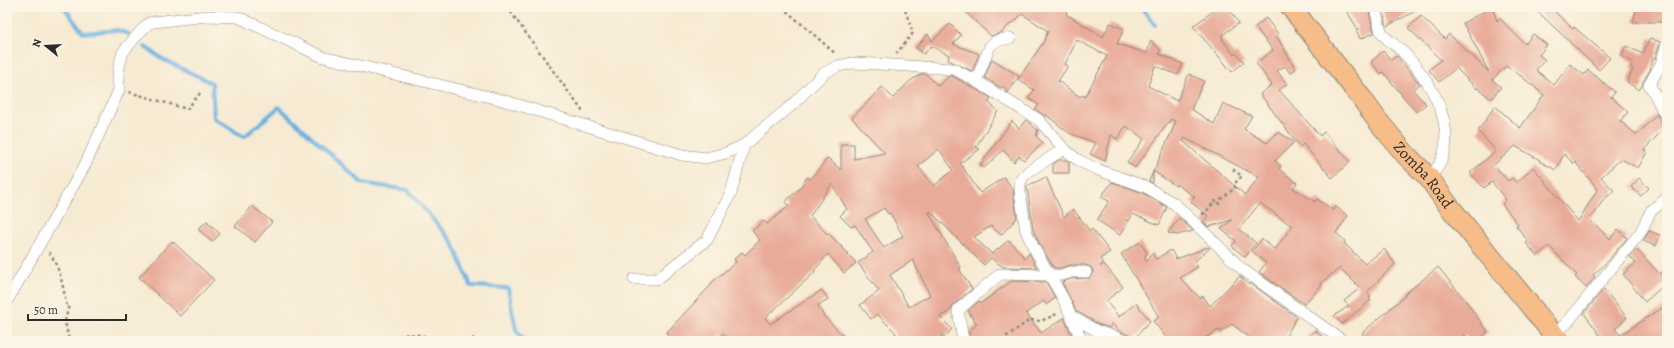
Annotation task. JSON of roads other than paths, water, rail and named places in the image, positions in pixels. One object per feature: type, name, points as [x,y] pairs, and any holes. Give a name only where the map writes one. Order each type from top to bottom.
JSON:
[{"type":"highway","name":"Zomba Road","points":[[1292,7],[1364,100],[1377,120],[1406,155],[1429,178],[1448,205],[1552,339]]},
{"type":"street","points":[[224,7],[238,17],[323,58],[502,100],[682,155],[706,158],[726,153],[744,144],[791,106],[824,73],[838,66],[853,63],[944,68],[954,70],[976,80],[1039,120],[1064,149],[1078,160],[1096,169],[1146,186],[1175,204],[1242,269],[1340,340]]},
{"type":"street","points":[[1375,7],[1383,35],[1402,52],[1425,80],[1440,110],[1446,142],[1438,169],[1429,178]]},
{"type":"street","points":[[7,301],[84,165],[119,90],[118,71],[123,52],[149,23],[207,16],[238,17]]},
{"type":"street","points":[[976,80],[990,46],[996,41],[1010,38]]},
{"type":"street","points":[[1667,44],[1661,64],[1649,85],[1656,95],[1662,111],[1667,118]]},
{"type":"street","points":[[634,279],[657,279],[707,240],[731,193],[744,144]]},
{"type":"street","points":[[1064,149],[1028,171],[1022,178],[1020,184],[1022,208],[1026,231],[1034,248],[1051,275],[1082,341]]},
{"type":"street","points":[[1552,339],[1567,323],[1640,233],[1651,211],[1667,198]]},
{"type":"street","points":[[963,341],[958,310],[1000,274],[1062,275],[1070,272],[1086,272]]},
{"type":"street","points":[[1071,316],[1097,331],[1126,341]]},
{"type":"waterway","points":[[64,7],[83,33],[117,30],[129,34]]},
{"type":"waterway","points":[[1141,7],[1155,25]]},
{"type":"waterway","points":[[145,47],[164,60],[212,83],[214,118],[244,137],[279,107],[362,183],[408,190],[453,243],[471,286],[508,288],[516,330],[525,341]]}]
